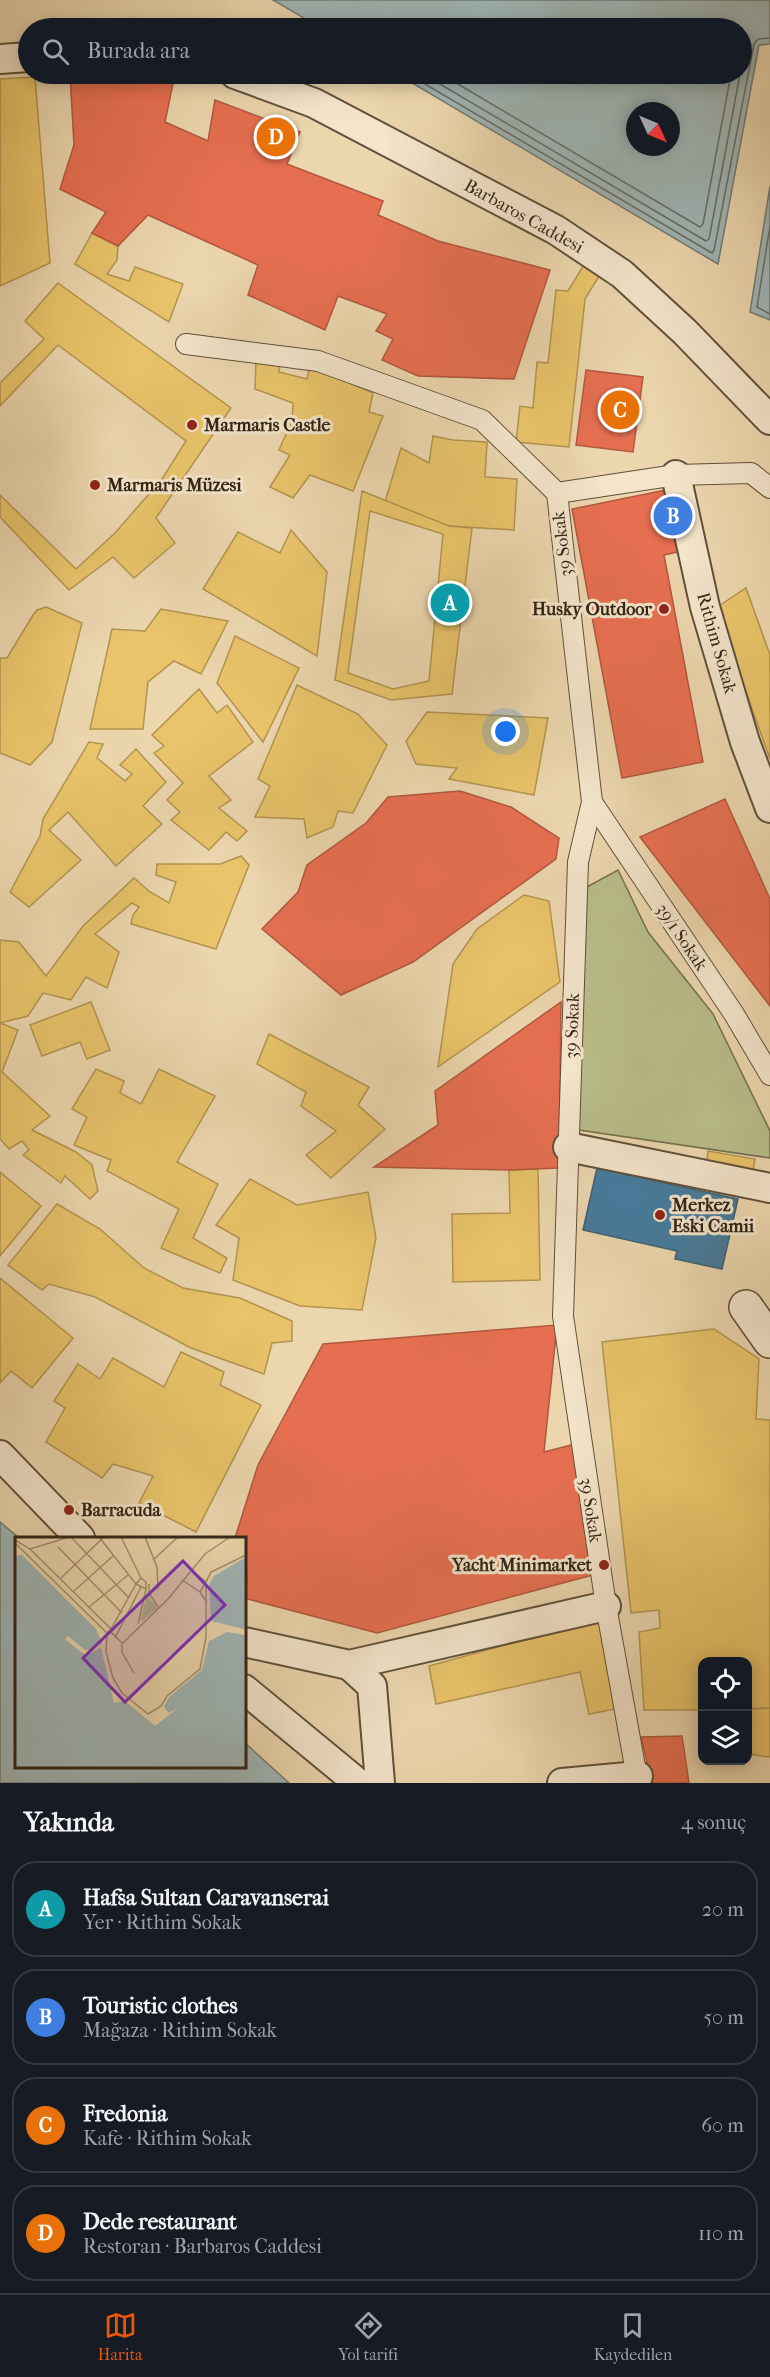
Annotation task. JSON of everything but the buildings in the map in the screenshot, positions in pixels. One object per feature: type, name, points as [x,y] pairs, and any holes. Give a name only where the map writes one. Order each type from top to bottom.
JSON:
[{"type":"street","points":[[0,60],[18,58]]},
{"type":"street","name":"Barbaros Caddesi","points":[[262,84],[314,103],[556,230],[622,274],[686,332],[770,420]]},
{"type":"street","name":"Rithim Sokak","points":[[676,475],[705,607],[745,742],[770,808]]},
{"type":"street","points":[[568,1147],[770,1188]]},
{"type":"street","points":[[746,1307],[770,1341]]},
{"type":"street","points":[[0,1455],[78,1537]]},
{"type":"street","points":[[246,1642],[349,1665],[606,1606]]},
{"type":"street","points":[[349,1665],[372,1686],[380,1783]]},
{"type":"street","points":[[246,1691],[358,1783]]},
{"type":"street","points":[[562,1783],[638,1780]]},
{"type":"lane","points":[[186,344],[318,361],[482,420],[556,493]]},
{"type":"lane","name":"39 Sokak","points":[[638,1780],[606,1606],[563,1316],[578,862],[592,802],[556,493],[676,475],[751,473],[770,488]]},
{"type":"lane","name":"39/1 Sokak","points":[[592,802],[734,1014],[770,1075]]},
{"type":"green space","points":[[618,870],[648,932],[713,1014],[770,1131],[770,1158],[579,1130],[585,888]]},
{"type":"water","points":[[273,0],[770,0],[770,44],[759,45],[752,82],[752,18],[304,18]]},
{"type":"water","points":[[414,84],[752,84],[718,264]]},
{"type":"water","points":[[770,186],[770,320],[750,312]]},
{"type":"water","points":[[0,1522],[18,1537],[15,1537],[15,1768],[246,1768],[246,1744],[289,1783],[0,1783]]},
{"type":"place","name":"Dede restaurant","points":[[276,137]]},
{"type":"place","name":"Fredonia","points":[[620,410]]},
{"type":"place","name":"Marmaris Castle","points":[[192,425]]},
{"type":"place","name":"Marmaris Müzesi","points":[[95,485]]},
{"type":"place","name":"Touristic clothes","points":[[673,516]]},
{"type":"place","name":"Hafsa Sultan Caravanserai","points":[[450,603]]},
{"type":"place","name":"Husky Outdoor","points":[[664,609]]},
{"type":"place","name":"Merkez Eski Camii","points":[[660,1215]]},
{"type":"place","name":"Barracuda","points":[[69,1510]]},
{"type":"place","name":"Yacht Minimarket","points":[[604,1565]]}]
